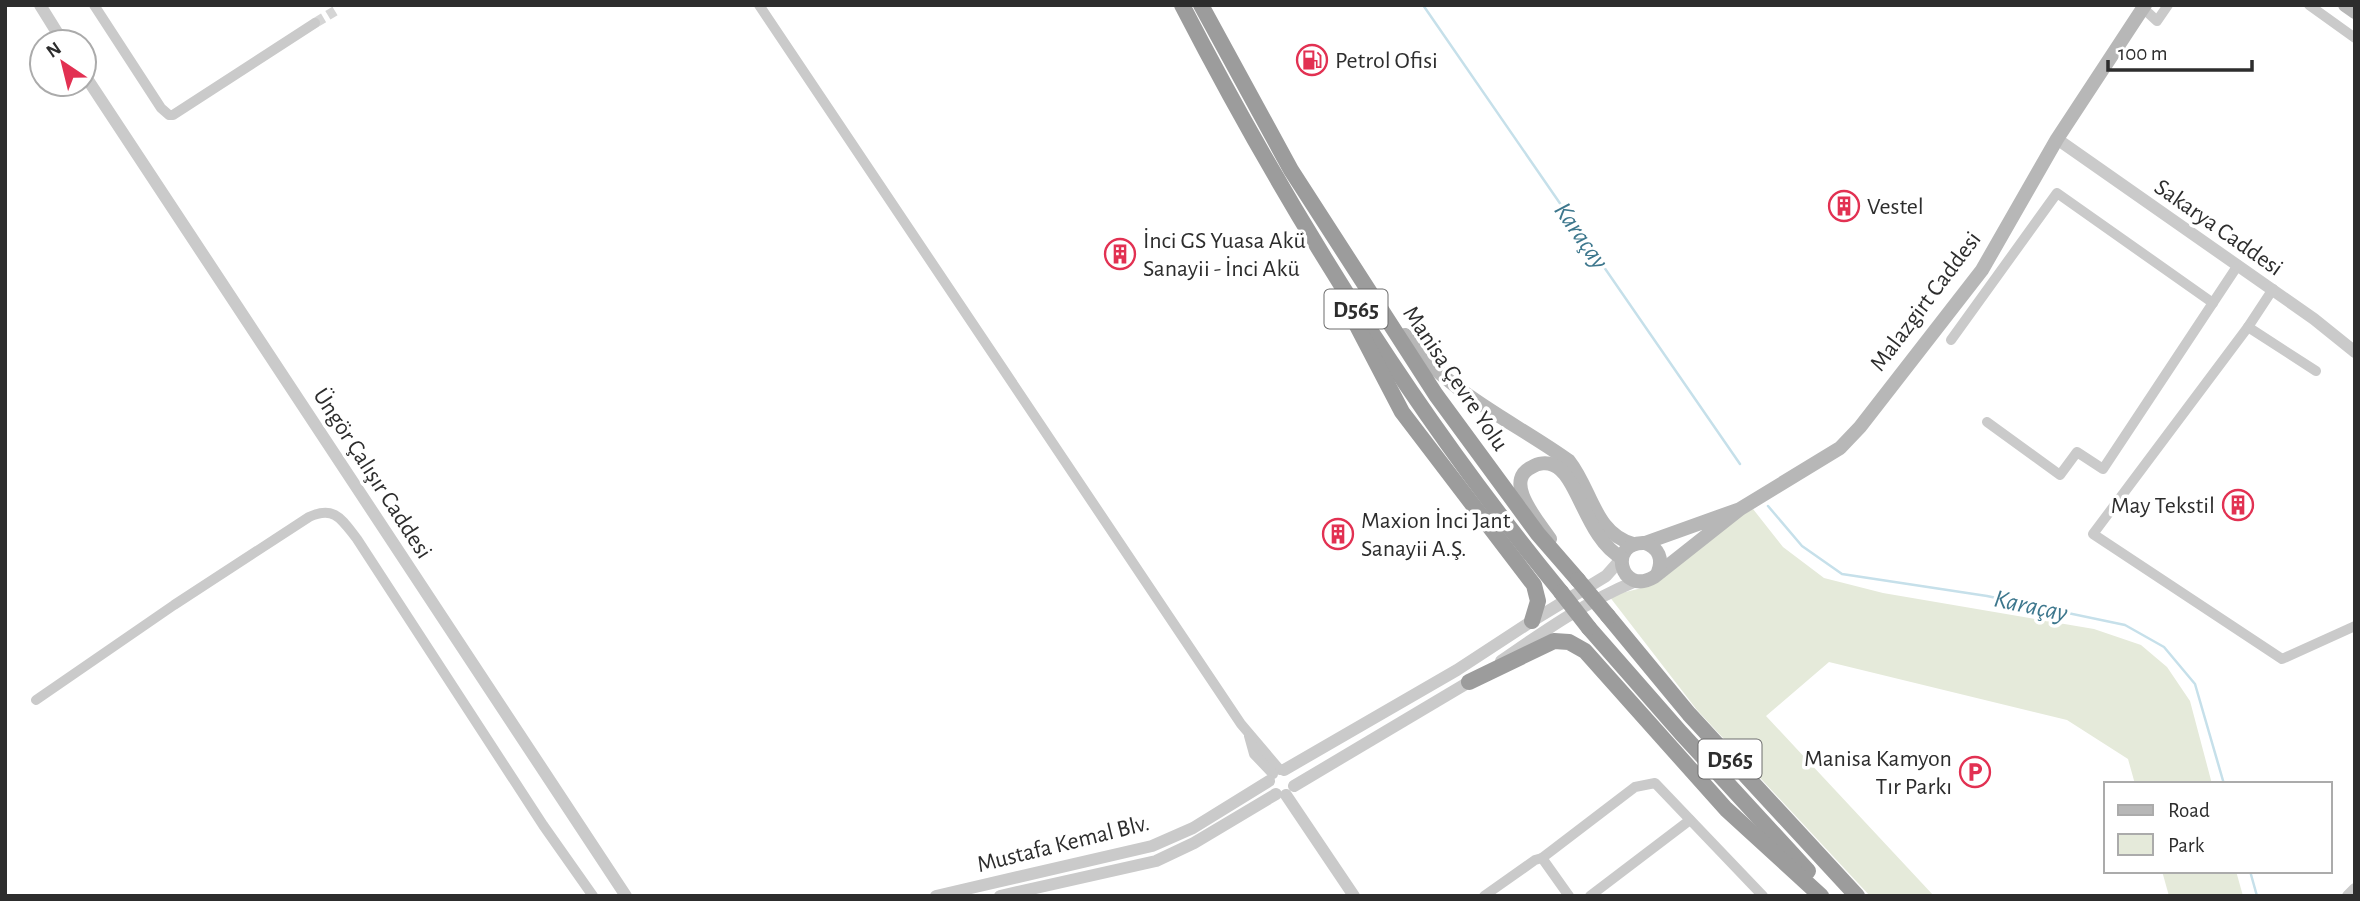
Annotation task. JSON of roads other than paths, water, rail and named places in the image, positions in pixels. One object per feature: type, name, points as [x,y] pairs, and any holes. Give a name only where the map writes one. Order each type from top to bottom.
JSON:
[{"type":"highway","name":"Manisa Çevre Yolu","points":[[1182,5],[1224,88],[1331,270],[1440,435],[1589,628],[1830,896]]},
{"type":"highway","name":"Manisa Çevre Yolu","points":[[1201,5],[1291,170],[1436,395],[1538,534],[1689,715],[1857,896]]},
{"type":"highway","points":[[1331,270],[1354,321],[1402,412],[1534,585],[1538,601],[1532,621]]},
{"type":"highway","points":[[1469,682],[1554,641],[1569,642],[1586,651],[1726,809],[1821,896]]},
{"type":"main road","points":[[2345,5],[2355,12]]},
{"type":"main road","name":"Malazgirt Caddesi","points":[[1740,509],[1840,448],[1860,427],[1982,270],[2057,139],[2144,7]]},
{"type":"main road","points":[[1353,265],[1409,342],[1427,361],[1454,384],[1569,461],[1609,533],[1622,541],[1656,549],[1661,560],[1658,572]]},
{"type":"main road","points":[[1565,564],[1524,499],[1519,486],[1521,475],[1538,464],[1550,463],[1560,468],[1568,478],[1593,529],[1613,554],[1622,558]]},
{"type":"main road","points":[[1740,509],[1648,580],[1631,579],[1623,570],[1622,558],[1628,547],[1740,509]]},
{"type":"street","points":[[40,5],[54,28]]},
{"type":"street","points":[[94,5],[161,108],[169,115],[173,115],[315,23]]},
{"type":"street","points":[[759,5],[1248,732],[1263,747],[1277,774],[1293,778],[1287,791]]},
{"type":"street","points":[[2144,7],[2157,22],[2168,5]]},
{"type":"street","points":[[2309,5],[2355,38]]},
{"type":"street","name":"Üngör Çalışır Caddesi","points":[[98,95],[626,896]]},
{"type":"street","name":"Sakarya Caddesi","points":[[2057,139],[2273,289],[2354,350]]},
{"type":"street","points":[[1951,340],[2057,193],[2213,303]]},
{"type":"street","points":[[1987,422],[2060,475],[2077,452],[2103,469],[2238,265]]},
{"type":"street","points":[[2273,289],[2248,327],[2092,534],[2282,659],[2355,626]]},
{"type":"street","points":[[2248,327],[2316,370]]},
{"type":"street","points":[[36,700],[309,517],[321,511],[331,513],[341,519],[357,539],[543,825],[593,896]]},
{"type":"street","name":"Mustafa Kemal Blv.","points":[[936,896],[1152,846],[1193,828],[1277,774],[1457,670],[1606,576],[1622,558]]},
{"type":"street","name":"Mustafa Kemal Blv.","points":[[1000,896],[1156,861],[1194,843],[1287,791],[1469,682],[1559,621],[1608,592],[1636,581]]},
{"type":"street","points":[[1277,774],[1271,789],[1287,791]]},
{"type":"street","points":[[1484,896],[1535,860],[1542,858],[1634,788],[1655,783],[1763,896]]},
{"type":"street","points":[[1287,791],[1354,896]]},
{"type":"street","points":[[1590,896],[1690,820]]},
{"type":"street","points":[[1542,858],[1570,896]]},
{"type":"street","points":[[2347,896],[2355,889]]},
{"type":"waterway","name":"Karaçay","points":[[1423,5],[1740,464]]},
{"type":"waterway","name":"Karaçay","points":[[1768,506],[1802,546],[1842,574],[1987,596],[2125,625],[2164,647],[2195,684],[2223,782]]},
{"type":"waterway","name":"Karaçay","points":[[2251,873],[2257,896]]},
{"type":"tunnel","points":[[315,23],[335,11]]},
{"type":"place","name":"Petrol Ofisi","points":[[1312,60]]},
{"type":"place","name":"Vestel","points":[[1844,206]]},
{"type":"place","name":"İnci GS Yuasa Akü Sanayii - İnci Akü","points":[[1120,254]]},
{"type":"place","name":"May Tekstil","points":[[2238,505]]},
{"type":"place","name":"Maxion İnci Jant Sanayii A.Ş.","points":[[1338,534]]},
{"type":"place","name":"Manisa Kamyon Tır Parkı","points":[[1975,772]]}]
